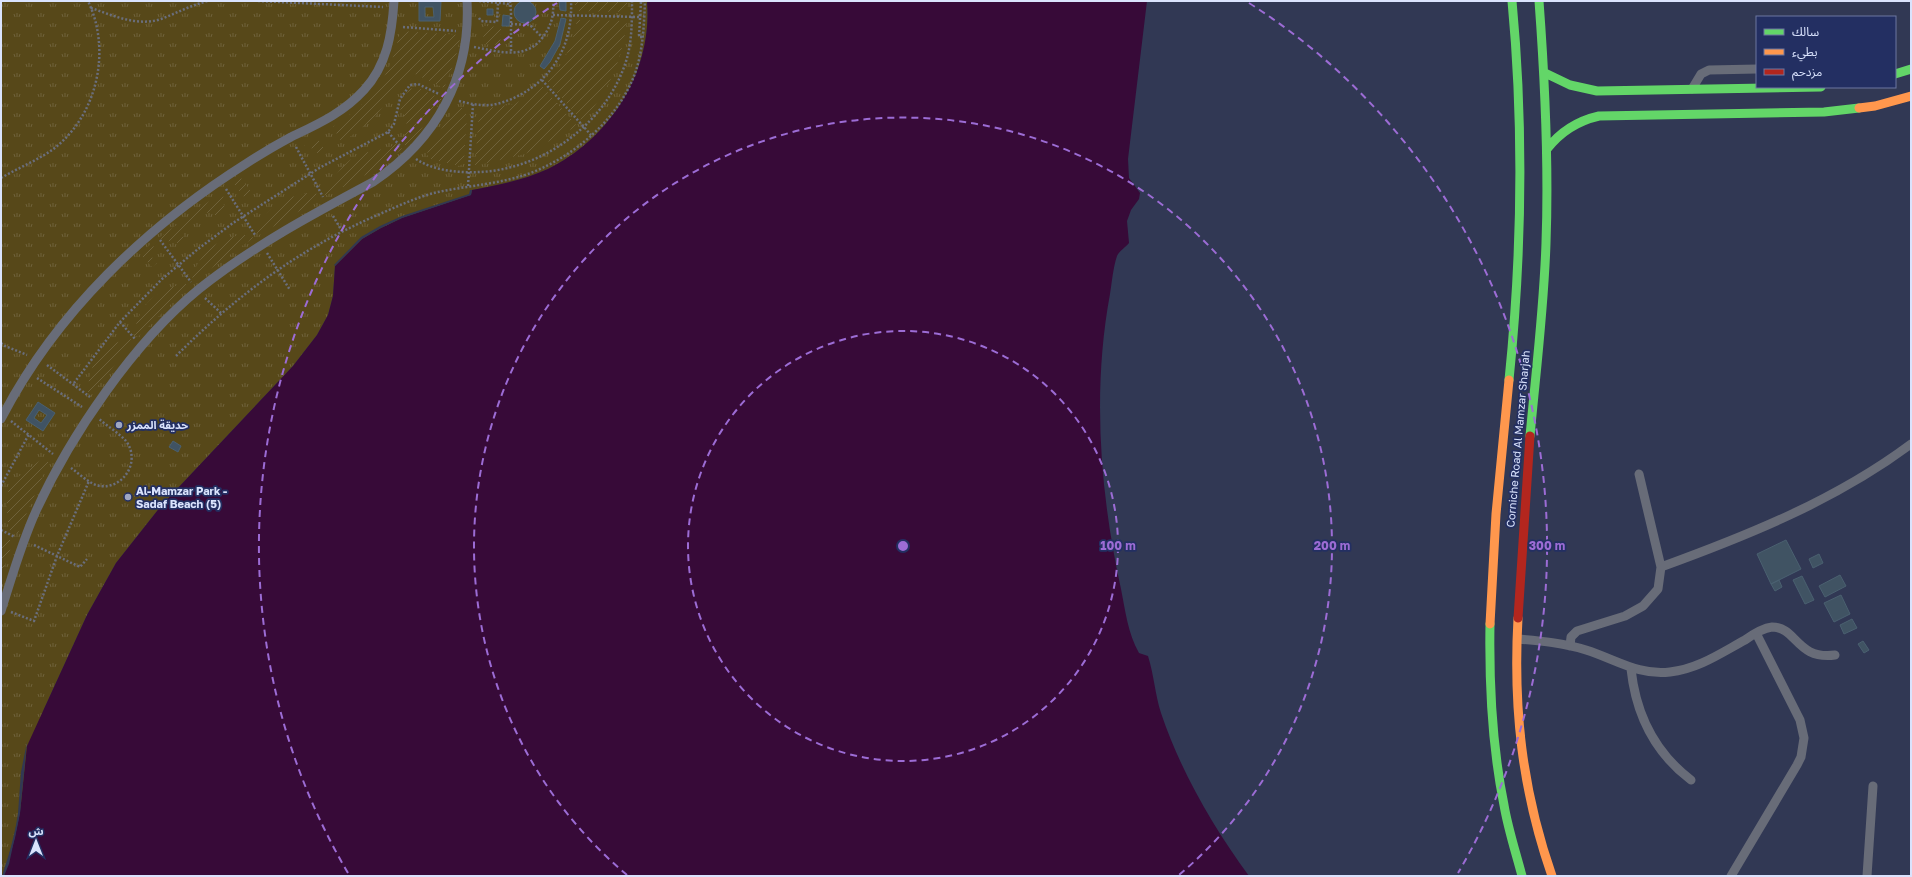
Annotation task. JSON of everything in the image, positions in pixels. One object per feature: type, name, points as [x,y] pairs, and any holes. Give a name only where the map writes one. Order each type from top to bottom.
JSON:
[{"type":"street","name":"Corniche Road Al Mamzar Sharjah","points":[[1512,1],[1519,84],[1521,137],[1520,244],[1497,493],[1494,636],[1491,687],[1497,764],[1510,836],[1522,876]]},
{"type":"street","name":"Corniche Road Al Mamzar Sharjah","points":[[1538,1],[1545,73],[1547,149],[1544,279],[1514,638],[1523,763],[1538,832],[1552,876]]},
{"type":"street","points":[[1896,74],[1911,69]]},
{"type":"street","points":[[1545,73],[1570,85],[1597,91],[1756,88]]},
{"type":"street","points":[[1547,149],[1553,140],[1569,126],[1589,118],[1599,116],[1824,112],[1875,106],[1911,96]]},
{"type":"lane","points":[[1,610],[24,541],[49,484],[98,403],[142,347],[198,290],[261,244],[373,182],[388,172],[408,154],[432,126],[450,99],[457,82],[468,32],[467,1]]},
{"type":"lane","points":[[1,418],[38,359],[99,283],[153,231],[190,201],[220,181],[291,138],[331,118],[355,100],[366,89],[382,65],[393,26],[394,4]]},
{"type":"lane","points":[[1692,89],[1701,74],[1709,70],[1756,69]]},
{"type":"lane","points":[[1661,566],[1757,530],[1803,509],[1854,482],[1911,444]]},
{"type":"lane","points":[[1570,646],[1571,637],[1577,631],[1624,616],[1649,601],[1658,589],[1661,566],[1639,474]]},
{"type":"lane","points":[[1514,638],[1570,646],[1604,657],[1631,669],[1657,673],[1670,673],[1688,669],[1706,662],[1756,633],[1768,628],[1780,628],[1790,634],[1798,644],[1809,652],[1822,656],[1835,655]]},
{"type":"lane","points":[[1731,876],[1801,756],[1804,743],[1800,720],[1756,633]]},
{"type":"lane","points":[[1631,669],[1639,709],[1651,737],[1669,761],[1691,780]]},
{"type":"lane","points":[[1867,876],[1873,786]]},
{"type":"path","points":[[1,178],[52,150],[76,126],[84,114],[95,88],[99,63],[97,33],[88,1]]},
{"type":"path","points":[[91,8],[118,18],[145,21],[159,19],[208,1]]},
{"type":"path","points":[[258,1],[394,4]]},
{"type":"path","points":[[479,9],[479,1],[510,3],[512,52]]},
{"type":"path","points":[[466,46],[512,52],[531,50],[543,38],[553,15],[553,1]]},
{"type":"path","points":[[74,383],[120,322],[143,297],[213,236],[310,174],[388,132],[394,124],[400,99],[412,83],[418,84],[450,99],[484,105],[507,101],[525,92],[542,80],[562,53],[569,34],[572,16],[571,1]]},
{"type":"path","points":[[388,132],[408,154],[423,164],[432,167],[469,173],[503,170],[521,166],[552,151],[583,127],[600,108],[620,76],[629,47],[632,1]]},
{"type":"path","points":[[642,37],[639,37],[640,17],[641,1],[644,1]]},
{"type":"path","points":[[176,356],[221,313],[277,270],[307,250],[342,231],[403,204],[436,193],[506,180],[534,171],[558,160],[591,135],[614,110],[631,82],[638,61],[642,37],[644,1]]},
{"type":"path","points":[[479,17],[481,21],[497,22],[498,3]]},
{"type":"path","points":[[553,15],[640,17]]},
{"type":"path","points":[[512,24],[530,25],[543,38]]},
{"type":"path","points":[[393,26],[468,32]]},
{"type":"path","points":[[542,80],[591,135]]},
{"type":"path","points":[[468,186],[473,104]]},
{"type":"path","points":[[291,138],[342,231]]},
{"type":"path","points":[[153,231],[198,290],[221,313]]},
{"type":"path","points":[[120,322],[142,347]]},
{"type":"path","points":[[1,343],[38,359],[74,383],[98,403]]},
{"type":"path","points":[[1,486],[29,434]]},
{"type":"path","points":[[1,610],[34,621],[57,556],[88,481]]},
{"type":"path","points":[[1,530],[80,566],[87,559]]},
{"type":"green space","name":"حديقة الممزر","points":[[1,1],[647,1],[647,27],[643,53],[635,77],[623,100],[608,121],[590,140],[570,156],[548,169],[511,182],[472,190],[471,195],[402,218],[335,266],[333,296],[328,315],[317,335],[293,366],[161,506],[116,563],[87,615],[44,709],[4,876],[1,876]]},
{"type":"green space","points":[[575,1],[627,1],[628,12],[575,11]]},
{"type":"green space","points":[[577,20],[627,21],[622,49],[613,75],[600,99],[582,121],[547,81],[559,68],[567,53]]},
{"type":"green space","points":[[484,26],[501,27],[500,45],[483,44]]},
{"type":"green space","points":[[400,31],[461,35],[455,60],[444,88],[415,74],[406,76],[374,118],[342,143],[333,127],[359,107],[378,87],[391,63]]},
{"type":"green space","points":[[542,86],[577,126],[525,154],[475,166],[479,113],[487,108],[515,104]]},
{"type":"green space","points":[[416,87],[442,99],[408,148],[401,142],[406,132],[407,123],[398,106],[410,89]]},
{"type":"green space","points":[[458,108],[462,108],[467,115],[464,160],[463,164],[459,166],[431,159],[427,155],[428,149],[452,113]]},
{"type":"green space","points":[[318,139],[327,153],[320,156],[314,149],[304,146]]},
{"type":"green space","points":[[397,143],[402,149],[367,174],[325,196],[322,190],[350,160],[360,154],[388,148]]},
{"type":"green space","points":[[241,178],[252,193],[245,198],[234,184]]},
{"type":"green space","points":[[222,192],[224,194],[222,201],[226,209],[216,216],[212,212],[206,213],[185,230],[183,233],[183,240],[178,243],[162,240],[160,237]]},
{"type":"green space","points":[[308,193],[319,194],[321,198],[259,235],[256,231],[265,216],[271,210],[291,197]]},
{"type":"green space","points":[[240,235],[251,235],[253,238],[195,280],[192,277],[204,254],[223,240]]},
{"type":"green space","points":[[152,243],[154,245],[151,256],[157,263],[152,267],[140,254]]},
{"type":"green space","points":[[186,284],[188,287],[138,337],[134,334],[140,315],[145,306],[151,300],[166,289]]},
{"type":"green space","points":[[130,339],[133,341],[91,395],[88,393],[91,373],[98,357],[111,345]]},
{"type":"green space","points":[[45,457],[47,459],[44,462],[49,462],[18,533],[9,530],[7,502],[8,493],[11,486],[23,473]]},
{"type":"green space","points":[[7,539],[13,541],[1,576],[1,543]]},
{"type":"shaded area","points":[[647,1],[1147,1],[1128,159],[1129,178],[1140,193],[1139,199],[1131,210],[1127,221],[1129,243],[1118,254],[1116,261],[1104,331],[1101,368],[1101,442],[1108,516],[1114,553],[1132,638],[1139,653],[1148,656],[1157,699],[1169,734],[1188,777],[1210,818],[1249,876],[4,876],[15,838],[20,813],[27,746],[87,615],[116,563],[161,506],[293,366],[317,335],[328,315],[333,296],[335,266],[362,239],[402,218],[471,195],[472,190],[520,179],[548,169],[570,156],[590,140],[608,121],[623,100],[635,77],[643,53],[647,27]]},
{"type":"pier","points":[[470,190],[472,190],[471,195],[402,218],[381,228],[362,239],[335,266],[334,265],[361,237],[380,226],[402,216],[469,194]]},
{"type":"pier","points":[[27,742],[20,813],[9,864],[4,876],[2,876],[14,838],[18,813],[21,772]]},
{"type":"building","points":[[419,1],[441,1],[440,21],[419,21]],"holes":[[[425,7],[433,7],[434,17],[425,17]]]},
{"type":"building","points":[[525,1],[533,4],[536,12],[533,20],[525,23],[517,20],[514,12],[517,4]]},
{"type":"building","points":[[559,1],[566,1],[566,11],[560,10]]},
{"type":"building","points":[[487,9],[493,9],[493,15],[487,15]]},
{"type":"building","points":[[503,15],[510,16],[509,26],[502,26]]},
{"type":"building","points":[[561,18],[566,19],[560,44],[550,62],[544,69],[540,66],[555,41]]},
{"type":"building","points":[[38,402],[55,413],[43,431],[26,420]],"holes":[[[39,410],[47,415],[41,423],[34,418]]]},
{"type":"building","points":[[173,441],[181,446],[178,452],[169,447]]},
{"type":"building","points":[[1786,540],[1801,569],[1771,584],[1757,554]]},
{"type":"building","points":[[1819,554],[1823,563],[1813,568],[1809,559]]},
{"type":"building","points":[[1840,575],[1846,586],[1825,597],[1819,586]]},
{"type":"building","points":[[1802,576],[1814,600],[1805,604],[1793,580]]},
{"type":"building","points":[[1779,580],[1782,587],[1775,591],[1771,584]]},
{"type":"building","points":[[1841,595],[1850,614],[1834,622],[1824,603]]},
{"type":"building","points":[[1852,619],[1857,628],[1844,634],[1840,625]]},
{"type":"building","points":[[1863,641],[1869,650],[1864,653],[1858,644]]},
{"type":"traffic: fast","points":[[1509,380],[1517,285],[1520,190],[1520,143],[1516,49],[1512,1]]},
{"type":"traffic: fast","points":[[1530,436],[1544,291],[1547,213],[1546,122],[1539,1]]},
{"type":"traffic: fast","points":[[1896,74],[1911,69]]},
{"type":"traffic: fast","points":[[1545,73],[1570,85],[1597,91],[1765,88]]},
{"type":"traffic: fast","points":[[1547,149],[1558,137],[1570,128],[1591,118],[1599,116],[1824,112],[1859,108]]},
{"type":"traffic: fast","points":[[1490,624],[1490,669],[1494,738],[1506,814],[1522,876]]},
{"type":"traffic: slow","points":[[1859,108],[1875,106],[1911,96]]},
{"type":"traffic: slow","points":[[1490,624],[1496,514],[1509,380]]},
{"type":"traffic: slow","points":[[1518,618],[1517,684],[1522,748],[1533,812],[1552,876]]},
{"type":"traffic: jam","points":[[1518,618],[1530,436]]},
{"type":"place","name":"حديقة الممزر","points":[[119,425]]},
{"type":"place","name":"Al-Mamzar Park - Sadaf Beach (5)","points":[[128,497]]}]
